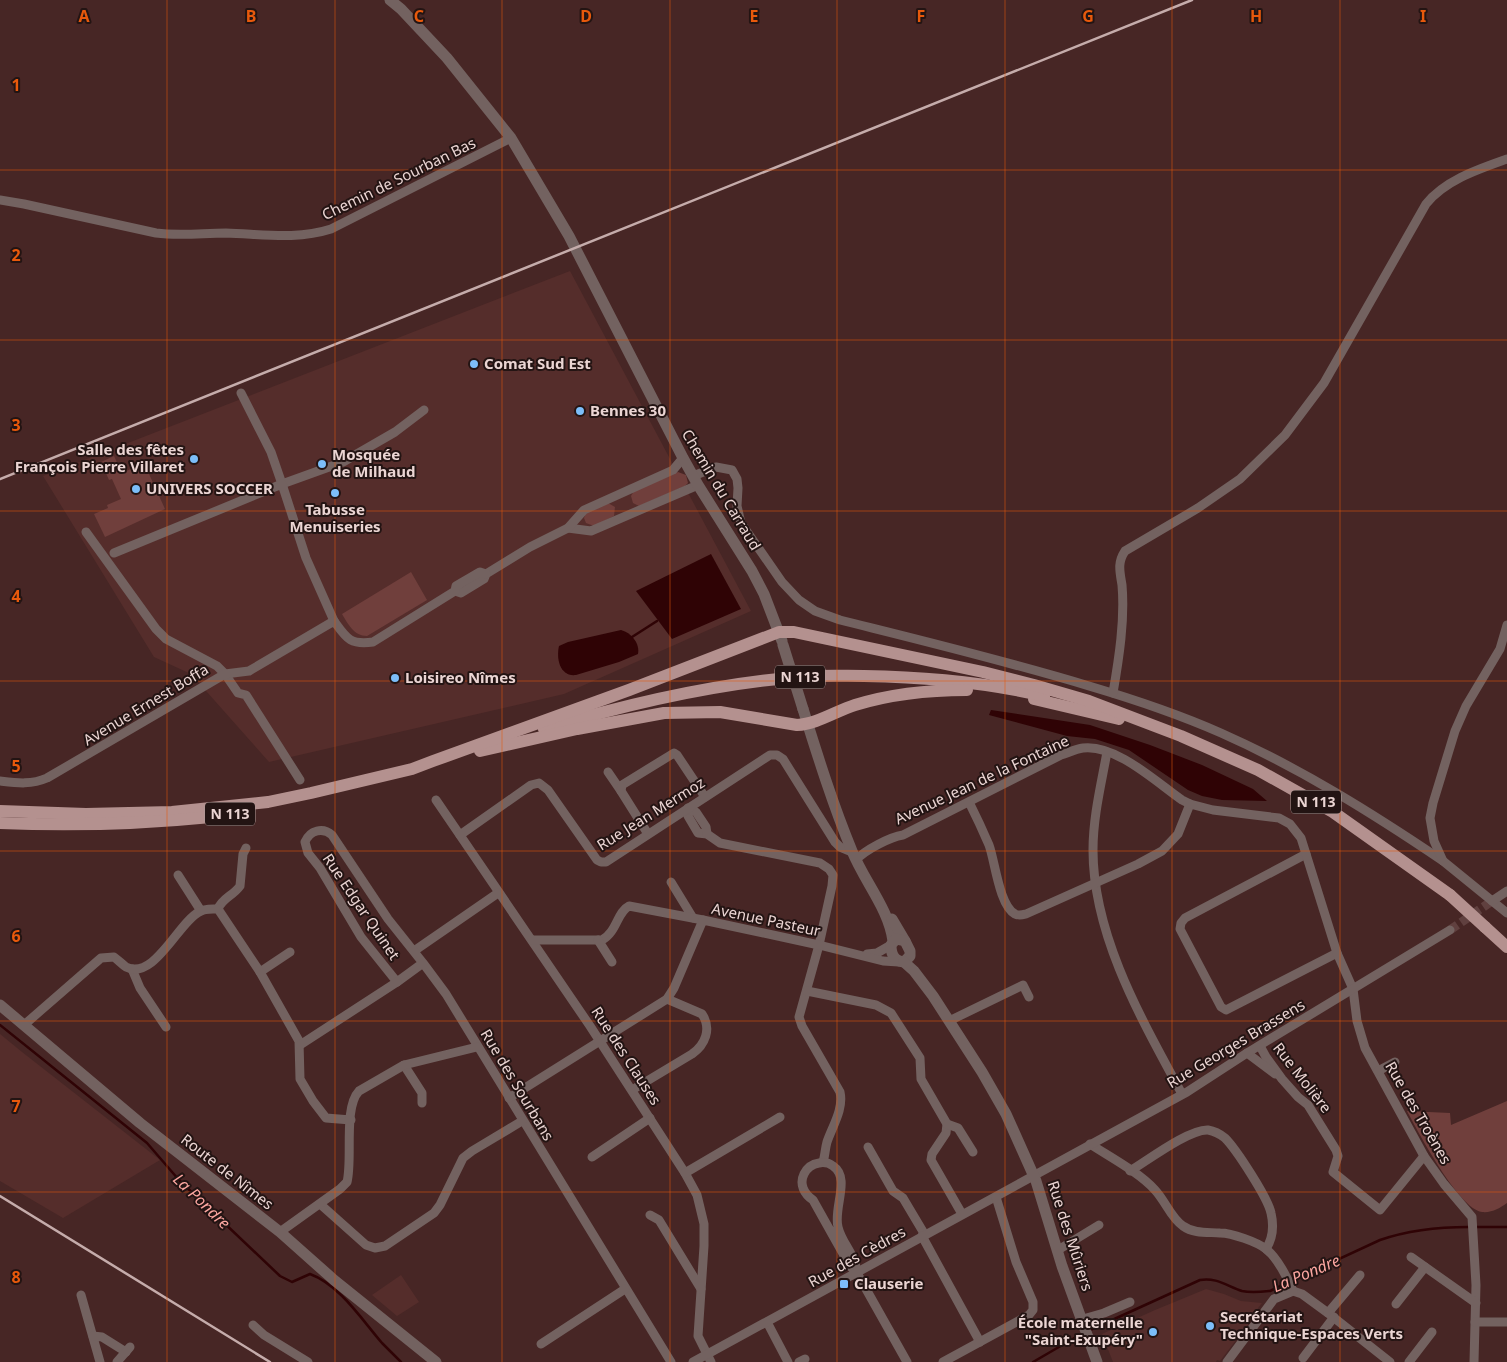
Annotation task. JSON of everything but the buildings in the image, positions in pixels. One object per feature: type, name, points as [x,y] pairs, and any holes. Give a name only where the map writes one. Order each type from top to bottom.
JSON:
[{"type":"main road","points":[[434,762],[630,690],[779,632],[794,632],[830,639],[982,672],[1089,701],[1170,732]]},
{"type":"main road","name":"N 113","points":[[0,811],[86,814],[172,812],[268,802],[311,794],[412,769],[555,726],[680,694],[747,683],[801,677],[910,678],[1005,688],[1091,707],[1170,732],[1258,770],[1333,812],[1450,895],[1507,947]]},
{"type":"main road","points":[[434,762],[577,728],[664,713],[720,712],[797,725],[808,724],[830,714],[876,699],[904,694],[950,690],[974,690],[1036,700],[1170,732]]},
{"type":"main road","name":"N 113","points":[[0,822],[41,825],[153,823],[246,813],[341,793],[412,769]]},
{"type":"street","name":"Chemin du Carraud","points":[[390,0],[401,9],[447,58],[511,138],[569,236],[683,458],[764,594],[779,632],[831,794],[854,856],[866,879],[892,918],[900,945],[1001,1104],[1034,1176]]},
{"type":"street","name":"Chemin de Sourban Bas","points":[[0,200],[175,236],[224,233],[288,236],[314,235],[331,229],[511,138]]},
{"type":"street","points":[[1113,693],[1121,623],[1122,599],[1119,564],[1120,558],[1125,551],[1198,508],[1240,479],[1285,435],[1324,383],[1426,204],[1434,194],[1449,184],[1507,159]]},
{"type":"street","points":[[241,393],[271,452],[306,558],[334,621],[346,637],[352,642],[360,644],[373,642],[455,591],[461,593],[484,579],[486,574],[530,547],[568,528],[584,510],[674,470],[683,458]]},
{"type":"street","points":[[114,553],[282,484],[344,462],[395,432],[424,410]]},
{"type":"street","points":[[568,528],[591,531],[695,480],[716,466],[732,470],[737,479],[737,512],[744,528],[789,591],[815,611],[840,620],[1026,666],[1113,693],[1219,732],[1274,757],[1369,812],[1443,861],[1507,913]]},
{"type":"street","points":[[86,532],[156,629],[166,639],[217,666],[238,693],[246,695],[300,780]]},
{"type":"street","name":"Avenue Ernest Boffa","points":[[0,781],[34,783],[47,778],[225,674],[249,671],[334,621]]},
{"type":"street","points":[[1443,861],[1431,830],[1430,818],[1433,804],[1455,731],[1466,706],[1500,649],[1507,625]]},
{"type":"street","name":"Avenue Jean de la Fontaine","points":[[854,856],[860,856],[896,836],[903,835],[1068,753],[1084,748],[1098,749],[1131,763],[1190,804],[1225,812],[1280,818],[1290,824],[1298,832],[1337,952],[1353,989]]},
{"type":"street","points":[[1107,752],[1093,838],[1093,859],[1103,919],[1121,973],[1148,1031],[1182,1094]]},
{"type":"street","points":[[621,791],[622,785],[674,754],[677,755],[705,797]]},
{"type":"street","name":"Rue Jean Mermoz","points":[[460,836],[531,785],[537,783],[546,787],[599,861],[606,862],[767,756],[778,755],[787,764],[835,842],[854,856]]},
{"type":"street","points":[[608,772],[648,834]]},
{"type":"street","name":"Rue des Clauses","points":[[436,800],[632,1090],[697,1195],[704,1224],[698,1336],[709,1358]]},
{"type":"street","points":[[969,802],[989,845],[1000,889],[1011,910],[1016,915],[1026,914],[1156,855],[1166,848],[1178,834],[1190,804]]},
{"type":"street","points":[[688,809],[688,816],[698,833],[708,835],[723,844],[820,864],[829,869],[833,880],[819,945],[800,1012],[800,1021],[841,1097],[840,1107],[826,1147],[823,1162]]},
{"type":"street","name":"Rue Edgar Quinet","points":[[327,831],[315,831],[308,835],[304,842],[306,850],[320,868],[361,937],[397,982],[423,963]]},
{"type":"street","name":"Rue des Sourbans","points":[[327,831],[347,856],[388,919],[446,994],[671,1362]]},
{"type":"street","points":[[218,909],[220,903],[237,891],[240,886],[243,854],[246,848]]},
{"type":"street","points":[[1306,854],[1185,918],[1181,923],[1180,929],[1221,1007],[1226,1010],[1337,952]]},
{"type":"street","points":[[178,875],[201,910]]},
{"type":"street","points":[[671,882],[693,918]]},
{"type":"street","points":[[1492,900],[1507,891]]},
{"type":"street","points":[[414,951],[498,893]]},
{"type":"street","points":[[532,940],[598,940],[610,935],[627,907],[703,920]]},
{"type":"street","points":[[24,1025],[101,958],[114,957],[132,969],[152,964],[158,959],[178,931],[201,910],[218,909]]},
{"type":"street","points":[[218,909],[282,1008],[300,1045],[300,1079],[313,1101],[326,1118],[351,1120]]},
{"type":"street","name":"Avenue Pasteur","points":[[667,1000],[703,920],[891,962],[902,962]]},
{"type":"street","name":"Rue Georges Brassens","points":[[1034,1176],[1182,1094],[1450,930]]},
{"type":"street","points":[[598,940],[612,962]]},
{"type":"street","name":"Chemin du Carraud","points":[[900,945],[892,955],[914,971],[933,996]]},
{"type":"street","points":[[900,945],[910,956],[902,962]]},
{"type":"street","name":"Avenue Pasteur","points":[[857,954],[877,953],[900,945]]},
{"type":"street","points":[[260,972],[290,952]]},
{"type":"street","points":[[132,969],[140,988],[166,1027]]},
{"type":"street","points":[[300,1045],[397,982]]},
{"type":"street","points":[[949,1021],[1023,985],[1030,997]]},
{"type":"street","name":"Rue des Troènes","points":[[1353,989],[1357,1021],[1362,1041],[1424,1156],[1444,1184],[1472,1217],[1476,1271],[1474,1362]]},
{"type":"street","points":[[807,991],[876,1004],[889,1010],[920,1058],[921,1079],[947,1124],[946,1132],[932,1154],[931,1160],[962,1214]]},
{"type":"street","points":[[508,1098],[667,1000],[702,1014],[706,1027],[705,1039],[700,1049],[632,1090]]},
{"type":"street","name":"Route de Nîmes","points":[[0,1005],[140,1123],[280,1232],[341,1286],[436,1362]]},
{"type":"street","name":"Rue Molière","points":[[1260,1046],[1280,1075],[1298,1097],[1308,1105],[1336,1150],[1338,1156],[1333,1172],[1380,1210],[1424,1156]]},
{"type":"street","points":[[280,1232],[347,1182],[352,1101],[359,1091],[404,1065],[477,1047]]},
{"type":"street","points":[[1247,1053],[1280,1075]]},
{"type":"street","points":[[1378,1070],[1395,1062]]},
{"type":"street","points":[[404,1065],[422,1093],[422,1103]]},
{"type":"street","points":[[685,1173],[780,1117]]},
{"type":"street","points":[[592,1157],[650,1118]]},
{"type":"street","points":[[320,1204],[366,1245],[375,1248],[385,1246],[434,1213],[440,1205],[460,1163],[467,1154],[522,1121]]},
{"type":"street","points":[[947,1124],[958,1128],[973,1152]]},
{"type":"street","points":[[1130,1171],[1175,1143],[1198,1132],[1206,1130],[1220,1134],[1260,1189],[1271,1210],[1273,1232],[1271,1242],[1266,1249]]},
{"type":"street","points":[[1090,1144],[1155,1190],[1178,1222],[1185,1228],[1194,1231],[1231,1234],[1266,1249],[1286,1275],[1293,1291]]},
{"type":"street","points":[[868,1147],[894,1192],[902,1198],[924,1235],[980,1342]]},
{"type":"street","points":[[857,1273],[856,1262],[838,1225],[842,1177],[831,1164],[823,1162],[812,1165],[807,1169],[802,1180],[804,1192],[813,1200],[907,1362]]},
{"type":"street","name":"Rue des Cèdres","points":[[694,1362],[709,1358],[767,1322],[1034,1176]]},
{"type":"street","name":"Rue des Mûriers","points":[[1034,1176],[1068,1283],[1097,1362]]},
{"type":"street","points":[[943,1362],[1029,1315],[1034,1308],[1016,1262],[996,1197]]},
{"type":"street","points":[[650,1215],[659,1220],[701,1289]]},
{"type":"street","points":[[1058,1250],[1099,1225]]},
{"type":"street","points":[[1410,1257],[1476,1303]]},
{"type":"street","points":[[1396,1304],[1425,1268]]},
{"type":"street","points":[[1303,1358],[1360,1275]]},
{"type":"street","points":[[541,1344],[625,1289]]},
{"type":"street","points":[[1228,1362],[1274,1299],[1293,1291],[1302,1294],[1331,1315],[1390,1362]]},
{"type":"street","points":[[81,1295],[100,1362]]},
{"type":"street","points":[[1083,1321],[1130,1302]]},
{"type":"street","points":[[767,1322],[788,1362]]},
{"type":"street","points":[[1475,1322],[1507,1322]]},
{"type":"street","points":[[253,1326],[264,1335],[308,1362]]},
{"type":"street","points":[[1409,1362],[1432,1332]]},
{"type":"street","points":[[93,1336],[102,1337],[128,1350],[117,1362]]},
{"type":"shaded area","points":[[570,271],[751,611],[564,694],[269,762],[191,674],[154,657],[43,476]]},
{"type":"shaded area","name":"UNIVERS SOCCER","points":[[114,456],[122,473],[144,463],[165,509],[105,537],[94,514],[108,508],[107,505],[121,499],[112,479],[109,480],[101,462]]},
{"type":"shaded area","points":[[678,472],[686,475],[688,483],[685,486],[639,506],[633,503],[631,496],[634,491]]},
{"type":"shaded area","points":[[608,503],[615,507],[614,516],[594,526],[586,523],[584,518],[586,513]]},
{"type":"shaded area","points":[[711,554],[741,609],[672,639],[636,591]]},
{"type":"shaded area","points":[[411,572],[427,600],[367,636],[355,632],[342,614]]},
{"type":"shaded area","points":[[621,630],[634,639],[638,646],[638,654],[576,675],[566,673],[560,666],[559,646],[568,642]]},
{"type":"shaded area","points":[[991,710],[1090,725],[1202,765],[1253,789],[1267,801],[1222,800],[1202,796],[1188,790],[1129,750],[1095,739],[1067,736],[989,715]]},
{"type":"shaded area","points":[[0,1034],[160,1160],[63,1218],[0,1181]]},
{"type":"shaded area","points":[[1507,1101],[1507,1203],[1492,1211],[1482,1212],[1473,1208],[1451,1184],[1407,1111],[1450,1113],[1451,1125]]},
{"type":"shaded area","points":[[401,1275],[419,1302],[397,1316],[372,1295]]},
{"type":"shaded area","points":[[1206,1289],[1241,1301],[1262,1303],[1255,1312],[1256,1314],[1220,1361],[1113,1362],[1102,1334]]},
{"type":"waterway","points":[[632,637],[657,621]]},
{"type":"waterway","name":"La Pondre","points":[[0,1025],[147,1143],[179,1180],[280,1276],[292,1282],[310,1274],[331,1286],[350,1304],[382,1343],[401,1362]]},
{"type":"waterway","name":"La Pondre","points":[[1088,1331],[1200,1280],[1216,1281],[1245,1292],[1270,1291],[1380,1240],[1424,1230],[1469,1227]]},
{"type":"waterway","name":"La Pondre","points":[[1475,1227],[1507,1227]]},
{"type":"waterway","name":"La Pondre","points":[[1033,1362],[1083,1333]]},
{"type":"tunnel","points":[[1450,930],[1492,901]]},
{"type":"railway","points":[[0,479],[1192,0]]},
{"type":"railway","points":[[0,1196],[270,1362]]},
{"type":"place","name":"Comat Sud Est","points":[[474,364]]},
{"type":"place","name":"Bennes 30","points":[[580,411]]},
{"type":"place","name":"Salle des fêtes François Pierre Villaret","points":[[194,459]]},
{"type":"place","name":"Mosquée de Milhaud","points":[[322,464]]},
{"type":"place","name":"UNIVERS SOCCER","points":[[136,489]]},
{"type":"place","name":"Tabusse Menuiseries","points":[[335,493]]},
{"type":"place","name":"Loisireo Nîmes","points":[[395,678]]},
{"type":"place","name":"Clauserie","points":[[844,1284]]},
{"type":"place","name":"Secrétariat Technique-Espaces Verts","points":[[1210,1326]]},
{"type":"place","name":"École maternelle \"Saint-Exupéry\"","points":[[1153,1332]]}]
